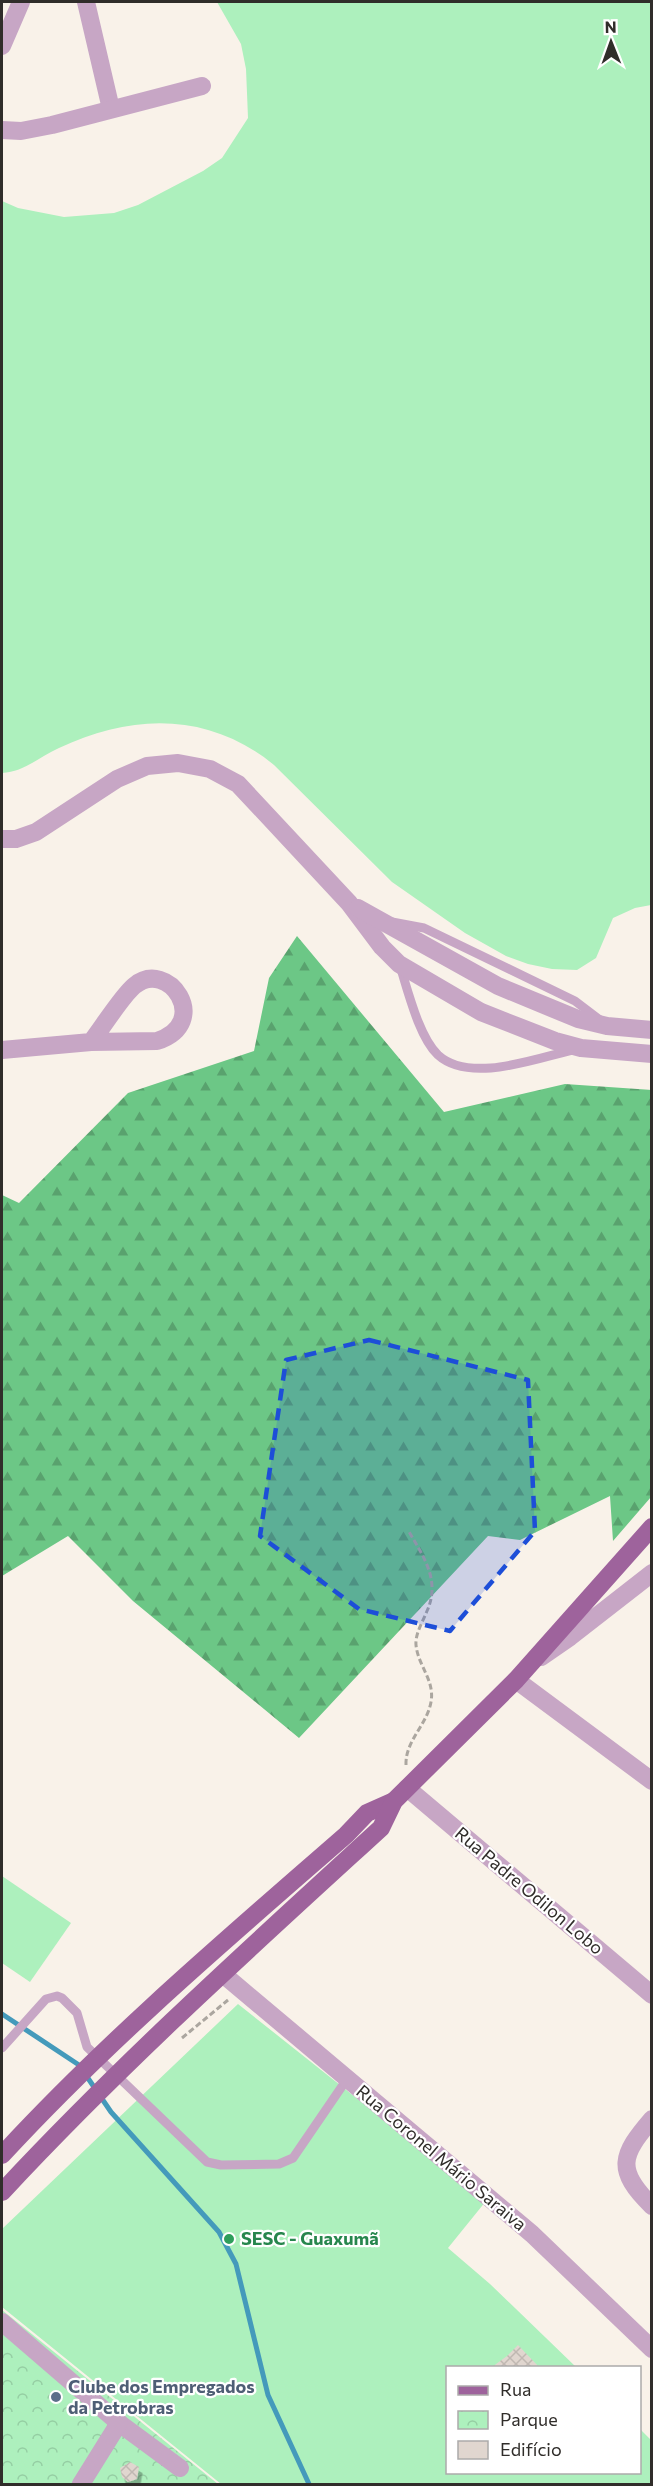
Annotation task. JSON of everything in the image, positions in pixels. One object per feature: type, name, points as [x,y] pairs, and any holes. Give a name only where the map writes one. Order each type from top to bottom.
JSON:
[{"type":"main road","points":[[2,2192],[43,2147],[134,2058],[381,1828],[394,1801],[532,1663],[651,1527]]},
{"type":"main road","points":[[2,2155],[117,2040],[206,1958],[346,1835],[367,1813],[394,1801]]},
{"type":"street","points":[[2,46],[21,2]]},
{"type":"street","points":[[86,2],[111,110]]},
{"type":"street","points":[[2,130],[21,131],[202,86]]},
{"type":"street","points":[[2,839],[16,839],[36,832],[117,779],[147,766],[178,763],[210,769],[238,784],[349,903],[382,947],[399,964],[481,1012],[555,1041],[581,1048],[651,1054]]},
{"type":"street","points":[[349,903],[498,986],[578,1019],[607,1026],[651,1030]]},
{"type":"street","points":[[2,1050],[92,1042],[157,1041],[167,1038],[181,1023],[184,1013],[179,993],[163,981],[153,980],[134,986],[92,1042]]},
{"type":"street","points":[[532,1663],[570,1637],[651,1573]]},
{"type":"street","points":[[516,1680],[651,1781]]},
{"type":"street","name":"Rua Padre Odilon Lobo","points":[[407,1788],[651,1995]]},
{"type":"street","name":"Rua Coronel Mário Saraiva","points":[[224,1975],[532,2234],[651,2349]]},
{"type":"street","points":[[651,2118],[630,2144],[627,2154],[629,2177],[637,2191],[651,2206]]},
{"type":"street","points":[[2,2322],[119,2424],[180,2468]]},
{"type":"street","points":[[81,2484],[119,2424]]},
{"type":"lane","points":[[399,964],[428,1042],[438,1055],[453,1066],[471,1069],[491,1068],[581,1048]]},
{"type":"lane","points":[[2,2048],[46,1999],[57,1996],[62,1998],[77,2013],[87,2047],[207,2162],[214,2164],[242,2166],[287,2162],[293,2158],[347,2079]]},
{"type":"path","points":[[407,1788],[405,1754],[430,1704],[432,1690],[416,1647],[416,1640],[433,1593],[430,1571],[408,1530]]},
{"type":"highlighted area","points":[[369,1340],[528,1380],[535,1531],[450,1631],[359,1609],[260,1536],[286,1360]]},
{"type":"green space","points":[[217,2],[651,2],[651,905],[635,908],[613,918],[596,958],[577,970],[552,969],[528,964],[506,956],[465,933],[392,882],[274,765],[249,748],[223,735],[197,727],[170,724],[142,724],[115,728],[59,748],[17,770],[2,773],[2,201],[18,208],[64,217],[114,213],[138,205],[203,171],[222,158],[248,118],[246,69],[241,44]]},
{"type":"green space","points":[[297,936],[444,1112],[565,1084],[652,1090],[651,1497],[613,1541],[610,1496],[520,1540],[488,1536],[299,1738],[133,1601],[68,1536],[2,1576],[2,1195],[19,1203],[128,1093],[254,1051],[269,978]]},
{"type":"green space","points":[[2,1876],[71,1923],[30,1982],[2,1963]]},
{"type":"green space","name":"SESC - Guaxumã","points":[[238,2004],[486,2201],[448,2248],[490,2284],[575,2366],[446,2366],[446,2474],[641,2474],[641,2430],[651,2440],[651,2484],[221,2484],[2,2307],[2,2229]]},
{"type":"green space","name":"Clube dos Empregados da Petrobras","points":[[2,2310],[218,2484],[2,2484]]},
{"type":"building","points":[[518,2345],[538,2366],[493,2366]]},
{"type":"building","points":[[130,2462],[139,2467],[137,2479],[128,2482],[122,2477],[120,2468]]},
{"type":"waterway","points":[[2,2014],[79,2065],[111,2112],[219,2232],[236,2264],[268,2395],[309,2484]]},
{"type":"place","name":"SESC - Guaxumã","points":[[229,2239]]},
{"type":"place","name":"Clube dos Empregados da Petrobras","points":[[56,2397]]}]
